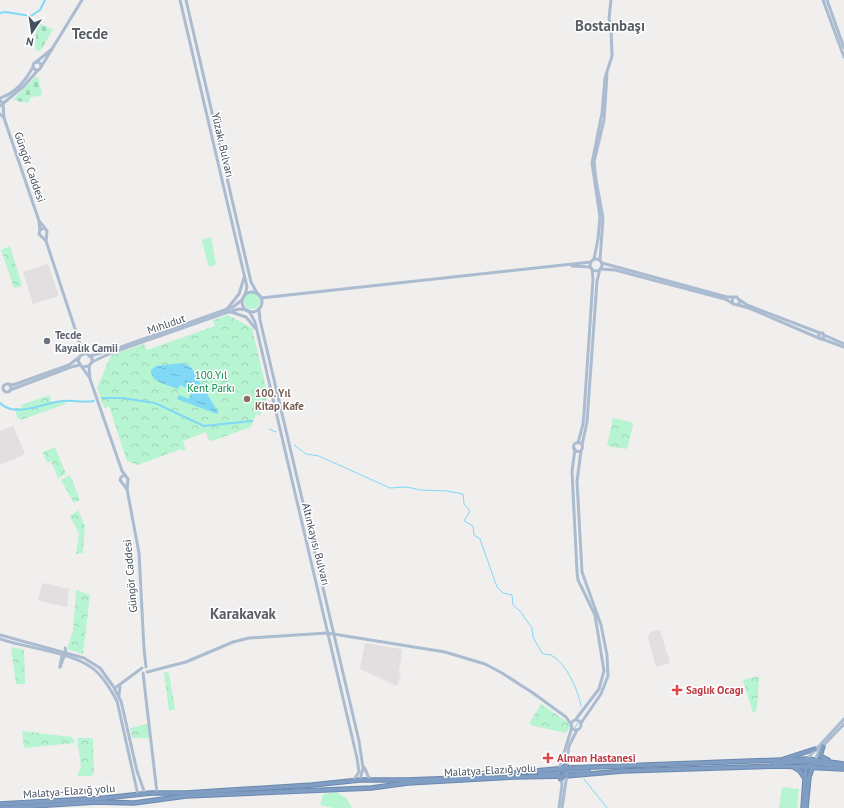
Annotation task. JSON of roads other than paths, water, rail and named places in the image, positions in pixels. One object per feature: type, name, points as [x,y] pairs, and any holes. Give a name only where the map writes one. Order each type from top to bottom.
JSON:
[{"type":"highway","points":[[823,746],[820,756],[844,766]]},
{"type":"highway","points":[[771,759],[780,760],[815,749]]},
{"type":"highway","name":"Malatya-Elazığ yolu","points":[[353,788],[533,776],[601,768],[780,760],[805,761]]},
{"type":"highway","points":[[804,808],[805,761]]},
{"type":"highway","points":[[765,766],[771,763],[805,761],[844,766]]},
{"type":"highway","points":[[806,767],[815,762],[835,762]]},
{"type":"highway","points":[[804,808],[809,777],[814,768],[815,762]]},
{"type":"highway","name":"Malatya-Elazığ yolu","points":[[353,781],[765,766],[822,768]]},
{"type":"highway","points":[[792,766],[800,771],[805,780]]},
{"type":"highway","points":[[822,768],[844,766]]},
{"type":"highway","points":[[822,768],[830,770]]},
{"type":"highway","points":[[360,780],[360,788]]},
{"type":"highway","points":[[353,781],[351,786],[353,788],[193,796],[139,802],[137,799],[138,794],[304,786],[353,781]]},
{"type":"highway","name":"Malatya-Elazığ yolu","points":[[0,804],[138,794]]},
{"type":"highway","points":[[145,794],[147,798],[146,801]]},
{"type":"highway","points":[[111,795],[126,795]]},
{"type":"highway","name":"Malatya-Elazığ yolu","points":[[2,808],[96,802],[139,802]]},
{"type":"main road","points":[[1,105],[24,86],[39,69],[82,0]]},
{"type":"main road","name":"Yüzakı Bulvarı","points":[[180,0],[247,287],[245,294]]},
{"type":"main road","name":"Yüzakı Bulvarı","points":[[186,0],[252,285],[256,293]]},
{"type":"main road","points":[[262,298],[262,303],[259,309],[254,312],[248,311],[243,305],[245,294],[250,292],[256,293],[262,298],[591,262],[594,259],[599,233],[600,217],[592,163],[602,113],[605,78],[612,56],[611,28],[609,18],[611,0]]},
{"type":"main road","points":[[823,0],[844,57]]},
{"type":"main road","points":[[827,0],[844,48]]},
{"type":"main road","points":[[0,99],[16,89],[27,77],[36,62],[52,49]]},
{"type":"main road","points":[[36,62],[40,64],[39,69]]},
{"type":"main road","points":[[33,67],[39,69]]},
{"type":"main road","points":[[560,808],[563,773],[569,746],[577,730],[581,727],[581,723],[601,694],[608,676],[607,655],[600,620],[582,572],[577,481],[587,422],[598,276],[601,261],[603,218],[594,162],[604,120],[607,70]]},
{"type":"main road","name":"Güngör Caddesi","points":[[0,99],[4,118],[42,229]]},
{"type":"main road","points":[[0,114],[4,118]]},
{"type":"main road","points":[[210,131],[216,129]]},
{"type":"main road","points":[[44,236],[47,231],[42,229],[39,234],[44,236],[46,241],[82,350],[90,356],[92,362],[89,366],[90,379],[122,471],[123,476],[120,480],[125,483],[128,479],[123,476]]},
{"type":"main road","points":[[594,259],[733,298],[737,297],[747,304],[844,344]]},
{"type":"main road","points":[[560,808],[563,773],[571,726],[599,689],[604,671],[596,621],[576,572],[572,471],[575,449],[574,446],[578,443],[584,413],[593,279],[591,262]]},
{"type":"main road","points":[[566,265],[591,268],[596,271],[600,269],[616,270],[725,299],[735,306],[738,305],[749,308],[844,347]]},
{"type":"main road","points":[[226,310],[239,294],[244,276]]},
{"type":"main road","points":[[732,303],[733,298]]},
{"type":"main road","name":"Mıhlıdut","points":[[90,356],[110,351],[226,310],[237,305],[243,299]]},
{"type":"main road","points":[[738,305],[740,300]]},
{"type":"main road","name":"Mıhlıdut","points":[[92,362],[111,352],[239,309],[248,311]]},
{"type":"main road","name":"Altınkayısı Bulvarı","points":[[259,309],[260,320],[363,763],[360,780]]},
{"type":"main road","name":"Altınkayısı Bulvarı","points":[[248,311],[254,317],[359,769],[357,776],[353,781]]},
{"type":"main road","points":[[230,312],[246,317],[257,331]]},
{"type":"main road","points":[[820,333],[820,338]]},
{"type":"main road","points":[[820,338],[824,335]]},
{"type":"main road","points":[[82,350],[79,357],[81,366],[90,379]]},
{"type":"main road","points":[[86,353],[69,365],[13,385],[8,384],[1,389],[6,392],[71,367],[89,366]]},
{"type":"main road","points":[[8,384],[10,390]]},
{"type":"main road","points":[[578,443],[582,445]]},
{"type":"main road","points":[[575,449],[581,451]]},
{"type":"main road","name":"Güngör Caddesi","points":[[125,483],[139,553],[145,678],[157,793]]},
{"type":"main road","points":[[313,567],[319,586],[321,585],[320,578]]},
{"type":"main road","points":[[319,595],[319,591],[321,590],[329,613]]},
{"type":"main road","points":[[114,690],[145,670],[152,670],[186,662],[233,642],[249,638],[327,633],[464,656],[502,673],[566,717],[581,723]]},
{"type":"main road","points":[[0,635],[64,652],[94,663],[111,683],[114,690],[138,794]]},
{"type":"main road","points":[[336,642],[342,635]]},
{"type":"main road","points":[[0,639],[71,658],[84,663],[95,670],[119,697]]},
{"type":"main road","points":[[62,662],[64,652]]},
{"type":"main road","points":[[56,654],[62,662]]},
{"type":"main road","points":[[62,662],[71,658]]},
{"type":"main road","points":[[334,665],[343,689],[344,680]]},
{"type":"main road","points":[[111,683],[120,686]]},
{"type":"main road","points":[[120,686],[119,697],[137,771],[145,794]]},
{"type":"main road","points":[[342,697],[345,694],[352,714]]},
{"type":"main road","points":[[566,717],[571,726],[577,730]]},
{"type":"main road","points":[[805,761],[844,719]]},
{"type":"main road","points":[[815,762],[823,746],[844,724]]},
{"type":"main road","points":[[363,763],[370,780]]},
{"type":"water","points":[[182,363],[191,367],[218,412],[217,414],[177,399],[179,395],[189,399],[192,390],[180,385],[178,389],[163,384],[156,380],[151,374],[151,370],[156,366]]},
{"type":"waterway","points":[[0,13],[5,12],[31,16],[40,10],[45,0]]},
{"type":"waterway","points":[[102,398],[122,398],[155,403],[204,426],[252,421]]},
{"type":"waterway","points":[[0,403],[7,408],[22,410],[55,402],[94,401]]},
{"type":"waterway","points":[[269,429],[276,432]]},
{"type":"waterway","points":[[294,445],[306,454],[319,456],[390,488],[407,487],[420,490],[447,491],[463,494],[464,504],[470,511],[464,521],[473,526],[474,535],[480,539],[497,587],[503,593],[512,595],[513,605],[520,611],[532,628],[533,637],[542,653],[551,655],[557,659],[567,671],[574,685],[581,706]]},
{"type":"waterway","points":[[575,728],[578,722]]},
{"type":"waterway","points":[[584,779],[607,808]]},
{"type":"place","name":"Tecde Kayalık Camii","points":[[47,341]]},
{"type":"place","name":"100. Yıl Kitap Kafe","points":[[247,399]]},
{"type":"place","name":"Saglık Ocagı","points":[[677,690]]},
{"type":"place","name":"Alman Hastanesi","points":[[548,758]]},
{"type":"district","name":"Bostanbaşı","points":[[610,26]]},
{"type":"district","name":"Tecde","points":[[90,34]]},
{"type":"district","name":"Karakavak","points":[[243,614]]},
{"type":"park label","name":"100.Yıl Kent Parkı","points":[[211,381]]}]
